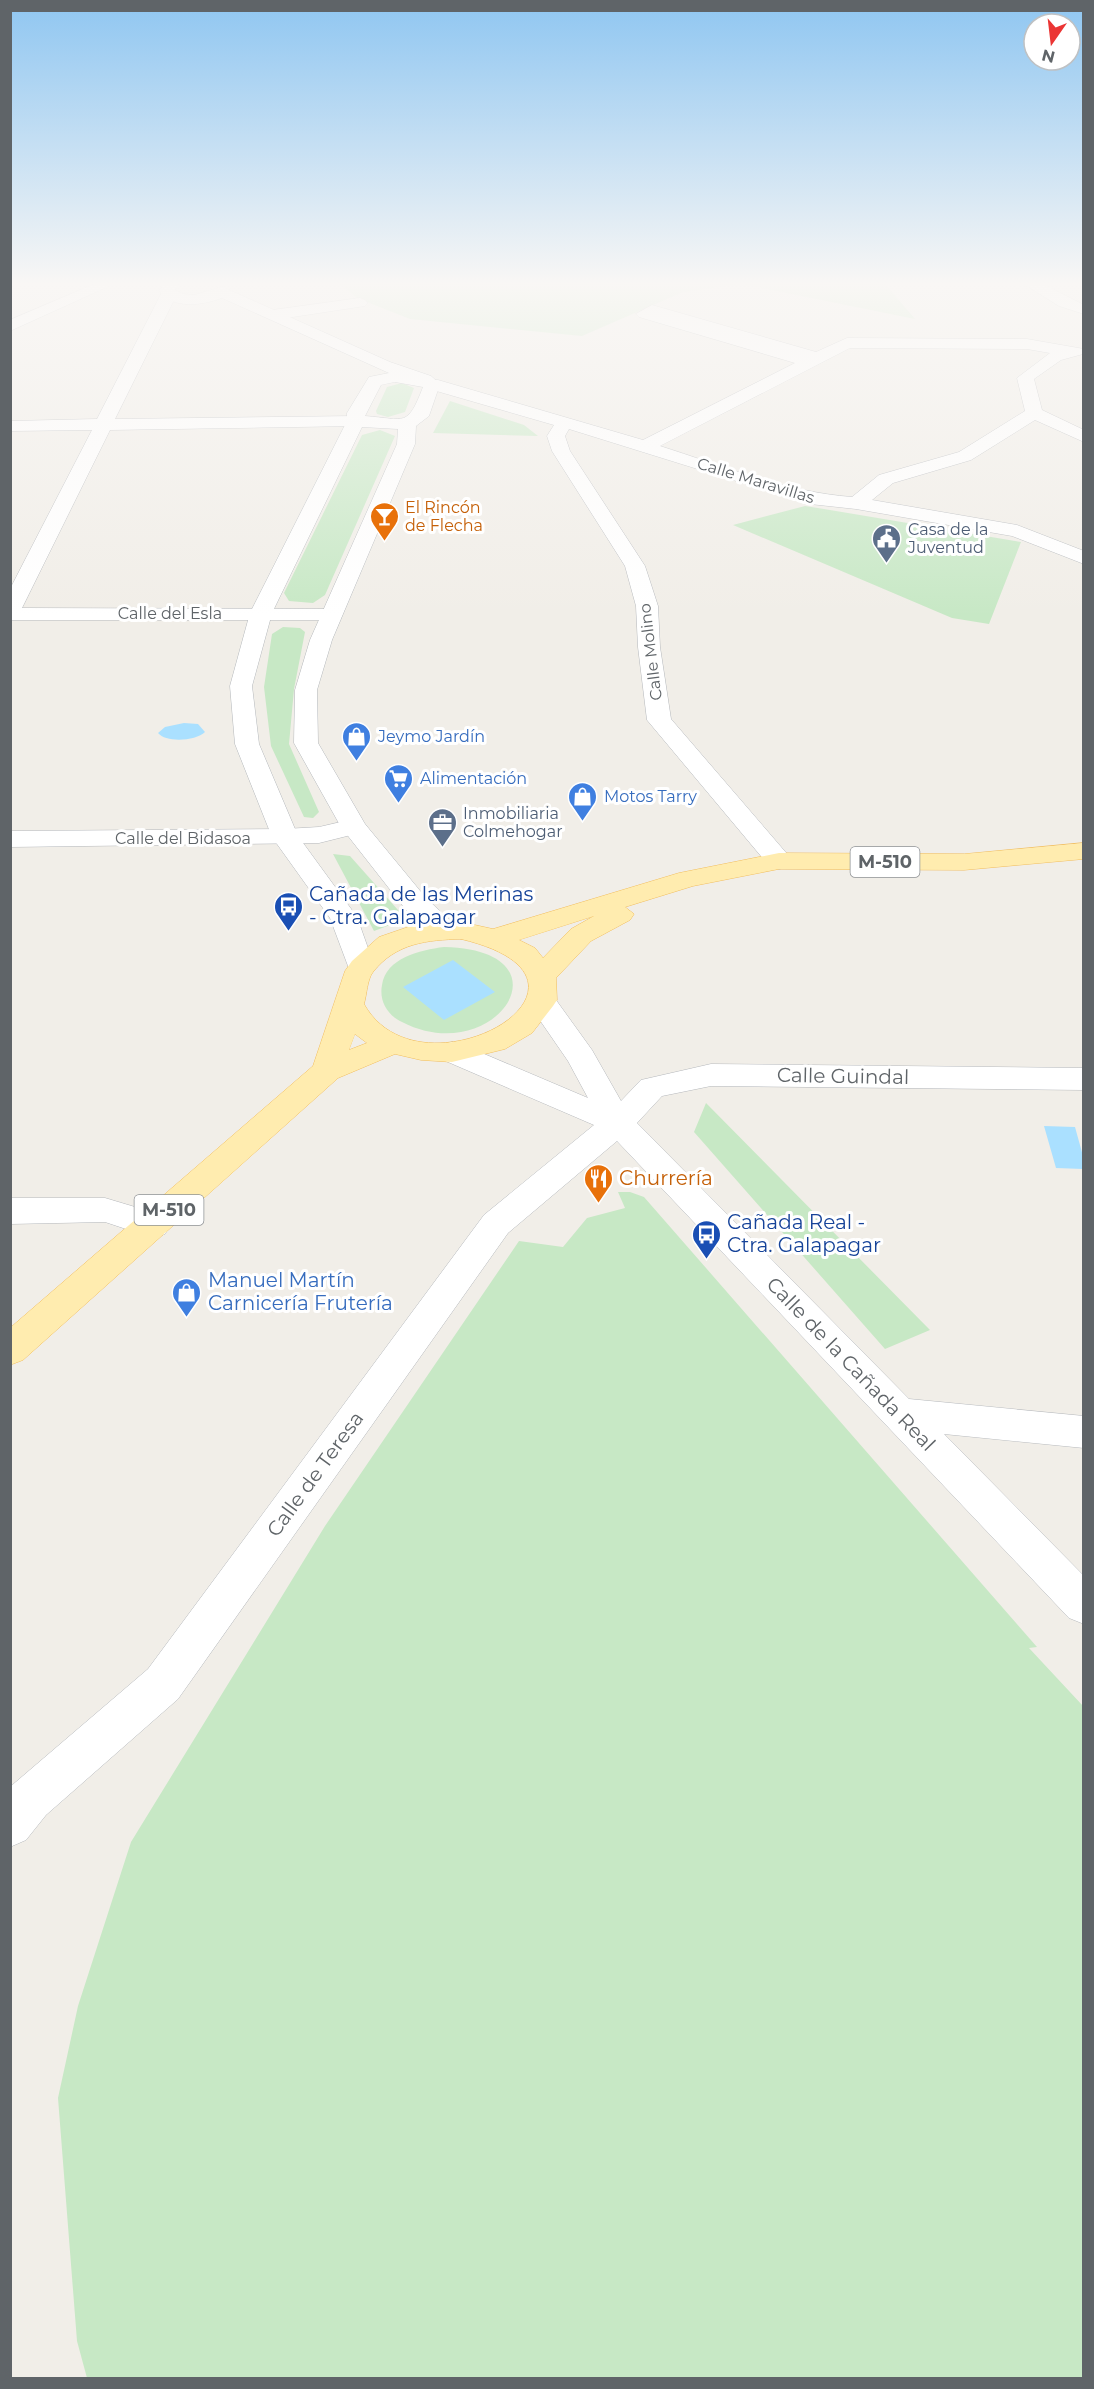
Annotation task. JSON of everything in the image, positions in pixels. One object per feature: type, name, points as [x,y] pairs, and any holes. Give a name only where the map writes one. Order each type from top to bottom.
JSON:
[{"type":"main road","name":"M-510","points":[[498,937],[688,879],[779,861],[964,862],[1083,851]]},
{"type":"main road","name":"M-510","points":[[350,1004],[364,1026],[394,1043],[412,1048],[452,1052],[483,1047],[510,1036],[530,1019],[541,989],[581,935],[688,879]]},
{"type":"main road","name":"M-510","points":[[327,1071],[361,968],[375,953],[396,941],[419,933],[445,929],[472,931],[498,937],[518,947],[532,961],[541,989]]},
{"type":"main road","name":"M-510","points":[[10,1350],[327,1071],[394,1043]]},
{"type":"street","points":[[10,612],[119,393]]},
{"type":"street","points":[[361,968],[343,917],[285,837],[247,744],[241,686],[261,613],[356,421],[356,412],[367,393]]},
{"type":"street","points":[[10,426],[356,421],[407,424],[420,416],[426,393]]},
{"type":"street","name":"Calle Maravillas","points":[[466,393],[563,424],[646,446],[776,489],[817,500],[855,503],[1017,531],[1083,558]]},
{"type":"street","points":[[646,446],[749,393]]},
{"type":"street","points":[[1029,393],[1034,413],[1083,437]]},
{"type":"street","points":[[855,503],[886,479],[965,456],[1034,413]]},
{"type":"street","points":[[407,424],[406,444],[329,615],[306,690],[306,743],[354,827],[416,904],[445,929]]},
{"type":"street","name":"Calle Molino","points":[[563,424],[556,436],[561,451],[635,567],[646,606],[658,720],[779,861]]},
{"type":"street","name":"Calle del Esla","points":[[10,612],[329,615]]},
{"type":"street","name":"Calle del Bidasoa","points":[[10,839],[285,837],[319,835],[354,827]]},
{"type":"street","name":"Calle de la Cañada Real","points":[[541,989],[618,1123],[1083,1605]]},
{"type":"street","name":"Calle de la Cañada Real","points":[[452,1052],[618,1123]]},
{"type":"street","name":"Calle Guindal","points":[[618,1123],[652,1088],[711,1075],[1083,1079]]},
{"type":"street","name":"Calle de Teresa","points":[[10,1824],[30,1799],[163,1684],[496,1224],[618,1123]]},
{"type":"street","points":[[10,1211],[105,1210],[153,1225]]},
{"type":"street","points":[[900,1414],[1083,1432]]},
{"type":"green space","points":[[384,393],[412,393],[405,412],[388,417],[377,414],[376,411]]},
{"type":"green space","points":[[450,401],[524,425],[538,436],[433,433]]},
{"type":"green space","points":[[380,430],[395,436],[325,595],[313,603],[289,601],[284,593],[362,435]]},
{"type":"green space","points":[[805,506],[1021,542],[989,624],[952,618],[733,525]]},
{"type":"green space","points":[[283,627],[300,628],[305,632],[294,689],[289,744],[319,812],[313,818],[304,817],[271,746],[264,687],[272,634]]},
{"type":"green space","points":[[333,854],[350,856],[406,919],[374,931]]},
{"type":"green space","points":[[444,947],[484,953],[506,967],[513,985],[507,1004],[491,1020],[466,1031],[436,1033],[402,1022],[392,1016],[383,1002],[382,985],[390,968],[415,953]]},
{"type":"green space","points":[[706,1103],[930,1330],[885,1349],[694,1132]]},
{"type":"green space","points":[[618,1192],[630,1192],[644,1197],[1037,1647],[1029,1648],[1083,1706],[1083,2378],[87,2378],[77,2341],[58,2098],[78,2006],[131,1842],[325,1526],[519,1241],[563,1247],[587,1218],[625,1208]]},
{"type":"water","points":[[184,723],[198,724],[205,732],[181,740],[167,738],[158,733],[165,727]]},
{"type":"water","points":[[453,960],[495,992],[444,1020],[403,987]]},
{"type":"water","points":[[1044,1126],[1075,1127],[1083,1156],[1083,1169],[1056,1168]]},
{"type":"place","name":"El Rincón de Flecha","points":[[384,542]]},
{"type":"place","name":"Casa de la Juventud","points":[[887,564]]},
{"type":"place","name":"Jeymo Jardín","points":[[357,762]]},
{"type":"place","name":"Alimentación","points":[[399,804]]},
{"type":"place","name":"Motos Tarry","points":[[583,822]]},
{"type":"place","name":"Inmobiliaria Colmehogar","points":[[442,848]]},
{"type":"place","name":"Cañada de las Merinas - Ctra. Galapagar","points":[[288,932]]},
{"type":"place","name":"Churrería","points":[[598,1204]]},
{"type":"place","name":"Cañada Real - Ctra. Galapagar","points":[[706,1260]]},
{"type":"place","name":"Manuel Martín Carnicería Frutería","points":[[187,1318]]}]
